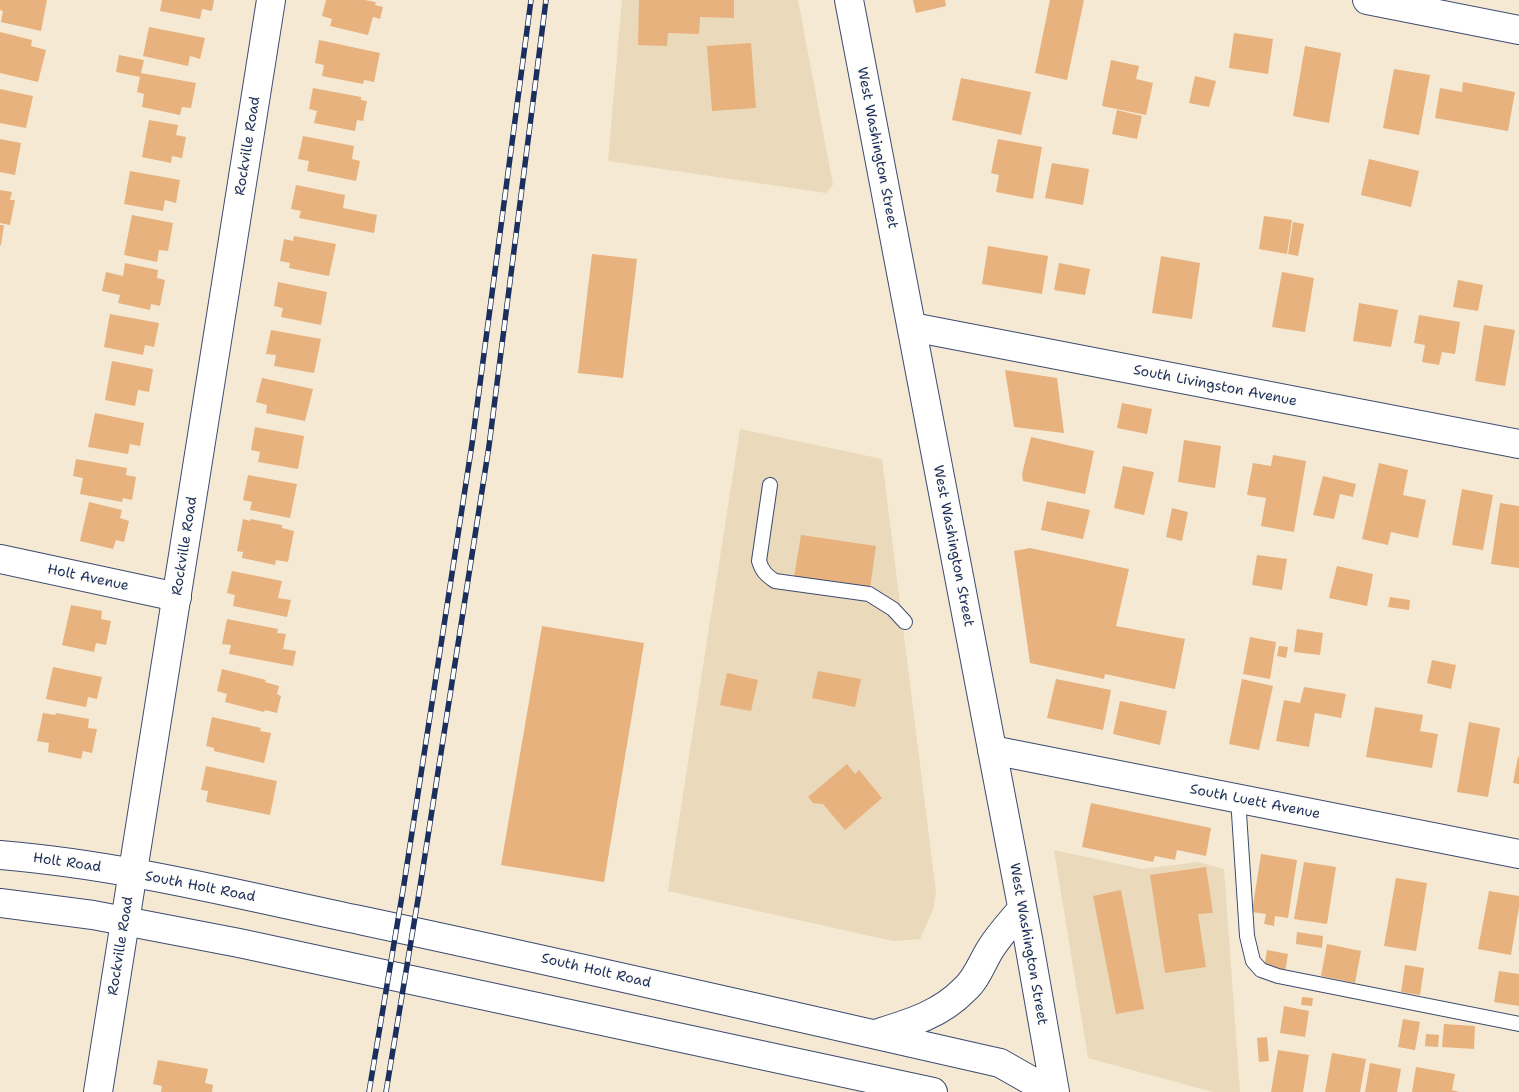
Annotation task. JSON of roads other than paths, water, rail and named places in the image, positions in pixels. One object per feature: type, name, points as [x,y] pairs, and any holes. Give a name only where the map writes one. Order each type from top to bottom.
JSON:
[{"type":"main road","name":"Rockville Road","points":[[98,1092],[271,0]]},
{"type":"main road","name":"West Washington Street","points":[[849,0],[1022,908],[1055,1092]]},
{"type":"main road","points":[[1367,0],[1519,30]]},
{"type":"main road","name":"South Livingston Avenue","points":[[912,326],[1519,444]]},
{"type":"main road","name":"Holt Avenue","points":[[0,559],[177,597]]},
{"type":"main road","name":"South Luett Avenue","points":[[992,750],[1519,854]]},
{"type":"main road","name":"Holt Road","points":[[0,855],[71,863],[133,874]]},
{"type":"main road","name":"South Holt Road","points":[[133,874],[486,947],[1000,1063],[1050,1092]]},
{"type":"main road","points":[[0,902],[62,910],[258,947],[933,1092]]},
{"type":"main road","points":[[875,1035],[938,1011],[966,989],[991,948],[1022,908]]},
{"type":"lane","points":[[770,485],[759,561],[762,570],[767,576],[775,581],[870,594],[893,609],[905,622]]},
{"type":"lane","points":[[1238,798],[1247,936],[1253,961],[1261,970],[1297,980],[1519,1024]]},
{"type":"railway","points":[[369,1092],[404,884],[472,444],[531,0]]},
{"type":"railway","points":[[386,1092],[489,446],[546,0]]}]
